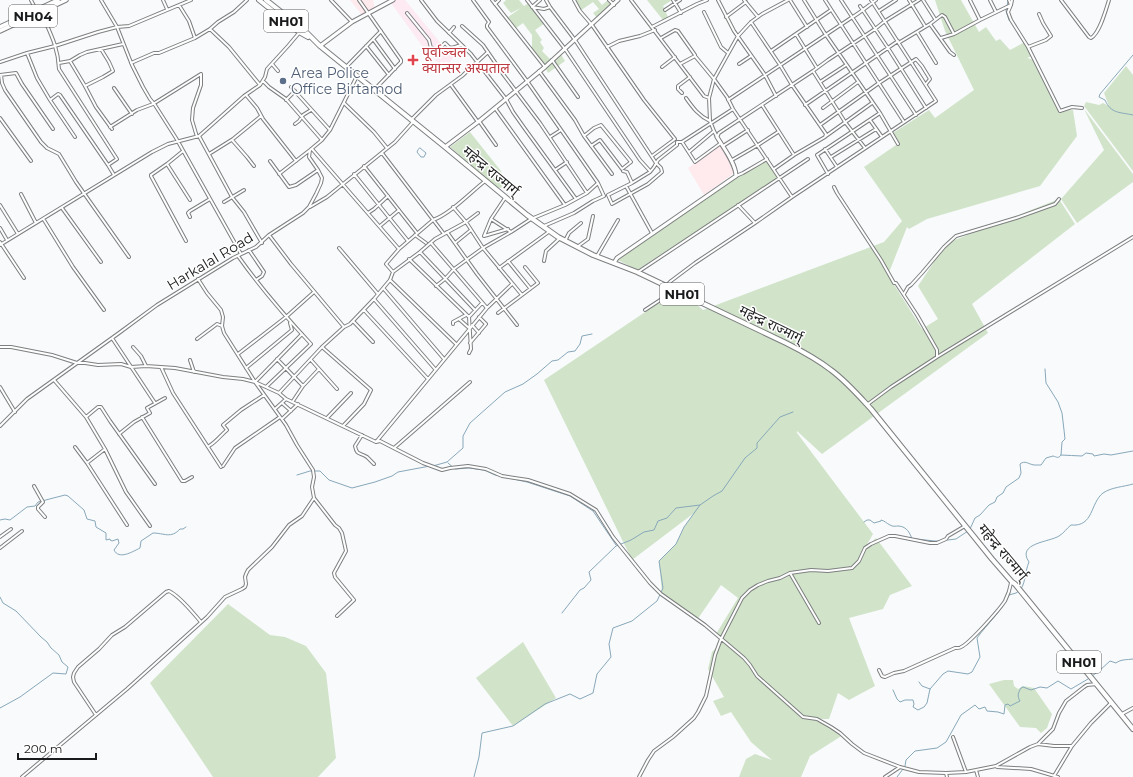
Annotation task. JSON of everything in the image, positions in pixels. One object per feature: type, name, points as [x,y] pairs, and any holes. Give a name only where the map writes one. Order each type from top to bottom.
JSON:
[{"type":"highway","name":"महेन्द्र राज्मार्ग्","points":[[259,0],[299,32],[314,41]]},
{"type":"highway","name":"महेन्द्र राज्मार्ग्","points":[[266,0],[303,29],[314,41],[445,147],[505,198],[543,227],[577,247],[637,272],[665,287],[786,343],[832,370],[867,404],[1133,729]]},
{"type":"main road","name":"NH04","points":[[0,31],[58,0]]},
{"type":"main road","name":"NH04","points":[[0,27],[66,0]]},
{"type":"street","points":[[31,0],[39,11],[53,38],[59,69],[117,158],[108,165]]},
{"type":"street","points":[[101,0],[117,27],[131,63],[143,87],[183,151],[241,254]]},
{"type":"street","points":[[163,0],[167,9]]},
{"type":"street","points":[[0,62],[117,27],[129,26],[190,0]]},
{"type":"street","points":[[131,63],[196,38],[234,12],[247,0]]},
{"type":"street","points":[[332,0],[352,22]]},
{"type":"street","points":[[359,0],[401,60],[395,69],[374,90]]},
{"type":"street","points":[[320,46],[352,22],[392,0]]},
{"type":"street","points":[[421,0],[437,21],[477,62],[506,99],[521,124],[576,199]]},
{"type":"street","points":[[472,0],[489,22],[486,25],[487,27],[527,81],[598,183],[604,196]]},
{"type":"street","points":[[492,0],[545,67]]},
{"type":"street","points":[[495,4],[499,0]]},
{"type":"street","points":[[527,0],[565,49],[636,154],[650,172]]},
{"type":"street","points":[[532,6],[540,0]]},
{"type":"street","points":[[546,0],[575,40],[656,163],[661,168],[662,172],[648,184],[612,204],[608,195]]},
{"type":"street","points":[[574,0],[580,11],[608,47],[644,100],[675,139],[652,156]]},
{"type":"street","points":[[609,0],[614,5]]},
{"type":"street","points":[[445,147],[479,122],[545,67],[618,0]]},
{"type":"street","points":[[631,0],[704,96],[709,98]]},
{"type":"street","points":[[673,0],[681,13]]},
{"type":"street","points":[[665,10],[680,0]]},
{"type":"street","points":[[652,27],[708,0]]},
{"type":"street","points":[[718,0],[734,31],[765,75],[776,96]]},
{"type":"street","points":[[736,176],[731,161],[714,132],[711,122],[709,98],[714,79],[738,36],[758,16],[789,0],[807,27]]},
{"type":"street","points":[[804,0],[826,35],[880,113],[898,144]]},
{"type":"street","points":[[825,0],[904,122]]},
{"type":"street","points":[[841,0],[916,115]]},
{"type":"street","points":[[728,100],[852,18],[872,1],[876,0]]},
{"type":"street","points":[[879,11],[896,0]]},
{"type":"street","points":[[909,0],[925,26]]},
{"type":"street","points":[[717,137],[719,133],[818,68],[885,21],[919,0]]},
{"type":"street","points":[[923,0],[935,20]]},
{"type":"street","points":[[970,0],[980,20]]},
{"type":"street","points":[[990,0],[996,12]]},
{"type":"street","points":[[1009,0],[1011,5]]},
{"type":"street","points":[[1012,0],[1008,12],[1011,20],[1028,47],[1060,111],[1072,107],[1082,108]]},
{"type":"street","points":[[1061,0],[1091,38],[1098,30],[1109,0]]},
{"type":"street","points":[[726,17],[745,1],[758,16]]},
{"type":"street","points":[[665,287],[670,281],[695,263],[936,101],[872,1]]},
{"type":"street","points":[[179,5],[189,21],[196,38]]},
{"type":"street","points":[[941,38],[954,34],[1011,5]]},
{"type":"street","points":[[532,6],[544,9],[550,7]]},
{"type":"street","points":[[860,6],[926,108]]},
{"type":"street","points":[[770,51],[831,10]]},
{"type":"street","points":[[704,12],[721,47],[728,53]]},
{"type":"street","points":[[407,14],[429,40],[431,48],[438,50],[445,43],[450,48],[461,44]]},
{"type":"street","points":[[1028,47],[1046,40],[1051,36],[1039,14]]},
{"type":"street","points":[[805,104],[877,55],[930,24],[942,15],[954,34]]},
{"type":"street","points":[[751,22],[826,136]]},
{"type":"street","points":[[930,24],[950,52],[954,55]]},
{"type":"street","points":[[462,26],[483,45],[550,137],[587,192]]},
{"type":"street","points":[[449,33],[454,27]]},
{"type":"street","points":[[210,29],[229,47],[260,85]]},
{"type":"street","points":[[608,47],[620,41],[640,36],[655,30]]},
{"type":"street","points":[[661,38],[675,30],[678,31],[695,56],[714,79],[792,197]]},
{"type":"street","points":[[24,278],[1,244],[152,152],[168,144],[198,136],[260,85],[265,77],[267,69],[299,32]]},
{"type":"street","points":[[346,67],[381,32]]},
{"type":"street","points":[[917,32],[936,63]]},
{"type":"street","points":[[796,34],[818,68]]},
{"type":"street","points":[[374,39],[395,69]]},
{"type":"street","points":[[59,63],[70,61],[87,52],[123,44]]},
{"type":"street","points":[[366,46],[389,75]]},
{"type":"street","points":[[85,86],[113,71],[101,49]]},
{"type":"street","points":[[309,208],[327,197],[382,153],[402,135],[412,121],[436,95],[451,85],[488,52]]},
{"type":"street","points":[[26,53],[37,78],[75,137]]},
{"type":"street","points":[[680,64],[695,56]]},
{"type":"street","points":[[739,64],[751,56]]},
{"type":"street","points":[[662,68],[675,57]]},
{"type":"street","points":[[820,125],[916,59],[930,79],[926,84]]},
{"type":"street","points":[[552,60],[578,97]]},
{"type":"street","points":[[70,61],[96,107],[111,128],[137,110],[153,104],[201,74],[201,85],[193,108],[192,120],[194,128],[232,197],[244,212],[262,243]]},
{"type":"street","points":[[272,64],[278,71]]},
{"type":"street","points":[[820,82],[846,64]]},
{"type":"street","points":[[539,71],[612,174]]},
{"type":"street","points":[[813,71],[845,122],[865,148]]},
{"type":"street","points":[[54,129],[22,84],[16,72],[1,75],[2,83],[6,90],[41,142],[59,154],[84,193],[129,257]]},
{"type":"street","points":[[279,174],[311,150],[330,130],[357,76]]},
{"type":"street","points":[[682,93],[678,89],[678,86],[690,77]]},
{"type":"street","points":[[263,81],[269,88],[286,100],[322,140]]},
{"type":"street","points":[[824,108],[858,82]]},
{"type":"street","points":[[451,85],[496,145]]},
{"type":"street","points":[[291,87],[330,130]]},
{"type":"street","points":[[114,88],[132,114]]},
{"type":"street","points":[[286,100],[295,91]]},
{"type":"street","points":[[50,100],[58,94],[60,95],[114,175]]},
{"type":"street","points":[[246,95],[296,161]]},
{"type":"street","points":[[686,98],[702,118],[711,122]]},
{"type":"street","points":[[344,103],[374,132],[387,148]]},
{"type":"street","points":[[774,169],[826,136],[872,103]]},
{"type":"street","points":[[762,105],[794,155]]},
{"type":"street","points":[[495,108],[565,205]]},
{"type":"street","points":[[543,227],[574,213],[650,172],[658,160],[677,145],[677,142],[682,142],[733,109]]},
{"type":"street","points":[[295,124],[311,110]]},
{"type":"street","points":[[828,174],[817,155],[880,113]]},
{"type":"street","points":[[208,154],[232,140],[261,116]]},
{"type":"street","points":[[0,120],[31,161]]},
{"type":"street","points":[[870,120],[882,137]]},
{"type":"street","points":[[584,136],[594,128],[601,125],[631,162],[622,169],[600,140],[591,146]]},
{"type":"street","points":[[831,157],[876,129]]},
{"type":"street","points":[[550,137],[561,130]]},
{"type":"street","points":[[682,142],[695,162],[748,130]]},
{"type":"street","points":[[689,152],[714,132]]},
{"type":"street","points":[[731,161],[778,132]]},
{"type":"street","points":[[232,140],[254,166]]},
{"type":"street","points":[[825,149],[837,167]]},
{"type":"street","points":[[311,150],[343,184],[399,249]]},
{"type":"street","name":"Harkalal Road","points":[[0,426],[27,399],[157,305],[198,279],[256,247],[269,235],[309,208],[319,190],[321,183],[321,175],[310,157],[311,150]]},
{"type":"street","points":[[183,151],[167,164],[151,174],[151,176],[186,241]]},
{"type":"street","points":[[382,153],[444,234]]},
{"type":"street","points":[[614,263],[617,258],[652,233],[736,176],[767,159]]},
{"type":"street","points":[[637,272],[808,159]]},
{"type":"street","points":[[270,161],[289,187],[296,185],[318,170]]},
{"type":"street","points":[[555,170],[567,162]]},
{"type":"street","points":[[167,164],[190,200]]},
{"type":"street","points":[[364,166],[416,234],[426,243]]},
{"type":"street","points":[[623,171],[626,172],[632,183]]},
{"type":"street","points":[[354,174],[408,241]]},
{"type":"street","points":[[393,272],[386,264],[399,249],[433,220],[439,218],[453,208],[485,181]]},
{"type":"street","points":[[436,286],[446,279],[454,269],[483,248],[511,232],[531,218],[565,205],[576,199],[598,183]]},
{"type":"street","points":[[626,186],[652,233]]},
{"type":"street","points":[[834,187],[836,193],[881,260],[894,283],[896,283],[904,294],[937,350],[937,357]]},
{"type":"street","points":[[224,202],[244,190]]},
{"type":"street","points":[[21,194],[37,223]]},
{"type":"street","points":[[368,213],[388,196]]},
{"type":"street","points":[[505,198],[491,219],[484,236],[508,229]]},
{"type":"street","points":[[190,217],[188,213],[190,211],[210,199]]},
{"type":"street","points":[[904,294],[908,287],[922,273],[944,246],[956,236],[1016,218],[1055,204],[1059,199]]},
{"type":"street","points":[[0,205],[18,234]]},
{"type":"street","points":[[738,205],[755,223]]},
{"type":"street","points":[[62,207],[101,262]]},
{"type":"street","points":[[453,208],[466,222],[483,248],[522,295]]},
{"type":"street","points":[[380,226],[399,210]]},
{"type":"street","points":[[279,393],[322,347],[344,327],[350,324],[384,289],[393,272],[435,239],[466,222],[478,213]]},
{"type":"street","points":[[577,247],[588,239],[593,216]]},
{"type":"street","points":[[44,219],[73,267],[104,310]]},
{"type":"street","points":[[491,219],[511,232]]},
{"type":"street","points":[[597,256],[618,220]]},
{"type":"street","points":[[565,240],[569,233],[581,223]]},
{"type":"street","points":[[0,228],[7,240]]},
{"type":"street","points":[[454,243],[471,230]]},
{"type":"street","points":[[499,268],[550,231]]},
{"type":"street","points":[[447,232],[517,325]]},
{"type":"street","points":[[269,235],[344,327]]},
{"type":"street","points":[[867,404],[937,357],[1133,237]]},
{"type":"street","points":[[544,261],[546,251],[560,238]]},
{"type":"street","points":[[431,243],[486,308]]},
{"type":"street","points":[[339,248],[378,294]]},
{"type":"street","points":[[249,250],[264,272],[262,276],[256,280]]},
{"type":"street","points":[[420,252],[475,310]]},
{"type":"street","points":[[238,256],[290,322],[311,344],[266,387]]},
{"type":"street","points":[[409,259],[468,316],[471,349],[469,353]]},
{"type":"street","points":[[508,261],[531,288]]},
{"type":"street","points":[[498,313],[538,283],[525,267]]},
{"type":"street","points":[[198,279],[221,310],[224,333],[255,382],[281,418],[296,445],[313,470],[314,477],[312,487],[314,498],[342,533],[346,551],[334,573],[335,577],[354,600],[337,616]]},
{"type":"street","points":[[390,280],[456,344]]},
{"type":"street","points":[[376,442],[486,308],[512,284]]},
{"type":"street","points":[[384,289],[445,359]]},
{"type":"street","points":[[645,310],[674,291]]},
{"type":"street","points":[[238,355],[286,317],[314,292]]},
{"type":"street","points":[[374,299],[436,370]]},
{"type":"street","points":[[453,324],[453,322],[468,316],[482,303]]},
{"type":"street","points":[[364,310],[428,379]]},
{"type":"street","points":[[470,343],[486,324],[479,317]]},
{"type":"street","points":[[459,319],[469,328]]},
{"type":"street","points":[[353,320],[372,342]]},
{"type":"street","points":[[246,368],[292,330],[290,322]]},
{"type":"street","points":[[197,339],[217,324],[222,326]]},
{"type":"street","points":[[472,325],[479,333]]},
{"type":"street","points":[[255,382],[302,334]]},
{"type":"street","points":[[112,338],[155,403]]},
{"type":"street","points":[[133,346],[141,356],[146,366]]},
{"type":"street","points":[[0,347],[11,347],[48,354],[77,363],[85,362],[98,365],[121,364],[131,367],[146,366],[175,368],[255,382],[279,393],[286,399],[293,401],[376,442],[380,441],[423,463],[442,470],[468,466],[486,469],[502,476],[528,480],[570,494],[596,510],[613,537],[650,583],[661,594],[705,625],[744,658],[757,676],[803,717],[817,719],[840,733],[864,753],[900,767],[919,772],[966,772],[996,766],[1031,769],[1058,777]]},
{"type":"street","points":[[322,347],[371,390],[364,404],[343,426]]},
{"type":"street","points":[[278,358],[303,386]]},
{"type":"street","points":[[190,360],[194,372]]},
{"type":"street","points":[[310,360],[337,388]]},
{"type":"street","points":[[161,367],[173,393],[222,466],[235,448],[281,418],[298,404]]},
{"type":"street","points":[[293,401],[303,386],[319,369]]},
{"type":"street","points":[[54,380],[86,417],[106,449],[126,492],[150,526]]},
{"type":"street","points":[[394,448],[470,382]]},
{"type":"street","points":[[0,387],[15,412]]},
{"type":"street","points":[[327,418],[351,393]]},
{"type":"street","points":[[209,446],[227,430],[223,425],[241,410],[264,395]]},
{"type":"street","points":[[119,434],[150,413],[147,408],[165,398]]},
{"type":"street","points":[[275,409],[286,399]]},
{"type":"street","points":[[282,403],[291,411]]},
{"type":"street","points":[[86,417],[98,407],[101,407],[155,484]]},
{"type":"street","points":[[142,418],[182,481],[185,482],[192,477]]},
{"type":"street","points":[[362,435],[355,446],[356,450],[358,454],[366,456],[374,464]]},
{"type":"street","points":[[75,447],[88,463],[128,525]]},
{"type":"street","points":[[88,463],[106,449]]},
{"type":"street","points":[[34,486],[43,502],[38,506],[38,509],[45,517]]},
{"type":"street","points":[[22,777],[127,689],[201,622],[225,597],[245,587],[245,577],[248,570],[272,547],[289,525],[302,516],[314,498]]},
{"type":"street","points":[[639,777],[654,751],[673,737],[694,718],[698,712],[706,696],[715,655],[721,639],[742,598],[750,590],[758,585],[790,573],[811,570],[852,568],[859,561],[865,548],[889,536],[936,543],[946,539],[948,536],[966,525]]},
{"type":"street","points":[[0,537],[11,529]]},
{"type":"street","points":[[0,548],[22,532]]},
{"type":"street","points":[[790,573],[819,623]]},
{"type":"street","points":[[879,670],[882,676],[885,677],[955,648],[962,647],[978,634],[998,611],[1014,583]]},
{"type":"street","points":[[96,716],[74,682],[73,678],[78,667],[99,649],[112,635],[169,591],[190,609],[201,622]]},
{"type":"street","points":[[996,766],[1038,744],[1053,729],[1059,713],[1066,701],[1087,685],[1097,684]]},
{"type":"street","points":[[1054,776],[1072,746],[1111,702]]},
{"type":"street","points":[[1122,714],[1133,708]]},
{"type":"street","points":[[952,737],[966,772]]},
{"type":"street","points":[[1038,744],[1072,746]]},
{"type":"street","points":[[885,777],[900,767]]},
{"type":"street","points":[[976,770],[978,777]]},
{"type":"street","points":[[916,777],[919,772]]},
{"type":"street","points":[[946,773],[947,777]]},
{"type":"shaded area","points":[[350,0],[373,0],[375,9],[362,15]]},
{"type":"shaded area","points":[[394,0],[405,0],[454,57],[448,64],[446,62],[441,66],[423,47],[391,3]]},
{"type":"shaded area","points":[[721,145],[734,173],[704,195],[688,168]]},
{"type":"green space","points":[[506,0],[519,0],[524,6],[529,3],[545,23],[535,30],[542,40],[540,42],[544,48],[542,51],[552,61],[560,53],[565,61],[548,73],[532,51],[532,35],[523,23],[516,28],[508,17],[521,8],[511,13],[503,3]]},
{"type":"green space","points":[[574,0],[598,0],[602,5],[608,0],[612,6],[598,19],[593,13],[599,9],[593,2],[580,11]]},
{"type":"green space","points":[[647,0],[672,0],[663,6],[668,17],[663,20]]},
{"type":"green space","points":[[935,0],[961,0],[979,32],[986,27],[996,41],[1000,39],[1010,50],[1025,42],[1032,56],[1027,58],[1034,60],[1059,111],[1073,110],[1077,136],[1040,186],[927,219],[909,229],[907,227],[888,275],[922,329],[938,319],[918,286],[934,262],[933,260],[947,243],[1059,199],[1075,224],[972,304],[988,333],[822,454],[797,431],[873,534],[865,548],[876,538],[912,586],[890,595],[883,609],[849,618],[875,686],[849,700],[838,693],[829,719],[818,719],[843,735],[810,756],[801,777],[739,777],[746,759],[755,754],[772,760],[751,742],[731,712],[721,716],[713,701],[724,697],[708,669],[712,652],[723,641],[716,634],[738,598],[721,585],[697,620],[662,593],[659,561],[676,544],[684,527],[694,513],[632,560],[544,380],[672,294],[695,303],[703,310],[884,242],[902,221],[864,167],[899,143],[893,133],[929,110],[935,118],[974,90],[945,31]]},
{"type":"green space","points":[[1126,66],[1133,75],[1133,171],[1084,106],[1086,102],[1099,105],[1103,103],[1109,106],[1104,93]]},
{"type":"green space","points":[[1084,109],[1133,174],[1133,182],[1077,223],[1061,199],[1104,150]]},
{"type":"green space","points":[[470,132],[501,171],[504,183],[501,188],[495,187],[450,147]]},
{"type":"green space","points":[[765,159],[779,178],[637,270],[616,259],[730,181]]},
{"type":"green space","points":[[228,604],[270,635],[285,637],[306,646],[326,673],[336,758],[318,777],[213,777],[150,683]]},
{"type":"green space","points":[[523,642],[556,698],[513,726],[476,678]]},
{"type":"green space","points":[[1004,680],[1013,680],[1014,686],[1018,689],[1023,686],[1034,688],[1052,714],[1047,728],[1041,733],[1036,728],[1020,727],[989,684]]},
{"type":"waterway","points":[[1008,1],[1006,11],[1009,20]]},
{"type":"waterway","points":[[1133,55],[1099,97],[1105,100],[1107,105],[1113,110],[1120,113],[1133,115]]},
{"type":"waterway","points":[[420,148],[426,153],[424,157],[421,157],[417,152],[420,148]]},
{"type":"waterway","points":[[433,466],[447,462],[463,448],[463,436],[470,423],[505,392],[523,384],[552,361],[558,360],[568,352],[575,351],[580,344],[582,336],[592,334]]},
{"type":"waterway","points":[[970,529],[975,518],[980,515],[989,505],[995,502],[997,497],[1003,493],[1006,487],[1019,478],[1021,473],[1020,464],[1025,462],[1034,465],[1041,465],[1046,458],[1053,456],[1058,457],[1061,455],[1062,442],[1065,439],[1062,413],[1058,402],[1046,383],[1045,369]]},
{"type":"waterway","points":[[562,613],[580,590],[584,588],[591,580],[589,572],[616,546],[631,540],[644,532],[654,530],[658,521],[667,518],[676,508],[700,505],[722,491],[745,458],[757,448],[757,443],[780,417],[793,412]]},
{"type":"waterway","points":[[1061,455],[1082,456],[1086,453],[1093,454],[1094,456],[1133,451]]},
{"type":"waterway","points":[[448,463],[455,469],[469,468],[484,470],[495,475],[527,482],[570,496],[593,511],[616,545]]},
{"type":"waterway","points":[[297,475],[310,471],[320,471],[329,480],[352,488],[375,482],[392,476],[398,472],[430,466]]},
{"type":"waterway","points":[[1021,589],[1029,562],[1026,556],[1030,547],[1059,536],[1071,525],[1078,525],[1084,522],[1091,514],[1099,497],[1106,491],[1133,484]]},
{"type":"waterway","points":[[0,520],[10,520],[27,507],[35,506],[38,502],[65,495],[84,510],[87,519],[95,521],[96,527],[106,533],[106,540],[110,539],[112,541],[118,539],[119,543],[114,550],[116,553],[122,555],[140,548],[141,541],[153,533],[170,535],[186,527]]},
{"type":"waterway","points":[[474,777],[479,757],[482,733],[513,726],[545,704],[570,694],[580,699],[593,693],[597,674],[611,657],[609,644],[613,628],[632,621],[657,601],[663,588],[659,561],[676,544],[684,527],[700,505]]},
{"type":"waterway","points":[[864,522],[870,520],[874,523],[881,520],[892,526],[902,527],[908,531],[912,539]]},
{"type":"waterway","points":[[948,540],[956,539],[968,531]]},
{"type":"waterway","points":[[916,539],[940,541]]},
{"type":"waterway","points":[[893,690],[900,702],[905,700],[913,700],[913,707],[918,710],[924,707],[927,703],[930,689],[943,674],[948,671],[968,674],[972,672],[980,657],[977,638],[998,612],[1009,595],[1019,591]]},
{"type":"waterway","points":[[0,597],[3,603],[16,611],[47,642],[59,655],[62,662],[68,667],[66,674],[53,673],[20,697],[0,708]]},
{"type":"waterway","points":[[1092,676],[1110,661],[1116,663],[1122,660],[1133,659]]},
{"type":"waterway","points":[[905,766],[906,760],[915,751],[937,748],[946,742],[961,715],[975,705],[979,709],[985,707],[987,711],[1004,714],[1005,705],[1008,704],[1010,706],[1020,701],[1018,694],[1023,687],[1031,690],[1040,687],[1047,688],[1058,681],[1071,689],[1088,679]]},
{"type":"waterway","points":[[919,682],[922,686],[930,689]]},
{"type":"waterway","points":[[897,777],[903,769]]},
{"type":"place","name":"पूर्वाञ्चल क्यान्सर अस्पताल","points":[[413,60]]},
{"type":"place","name":"Area Police Office Birtamod","points":[[283,81]]}]
